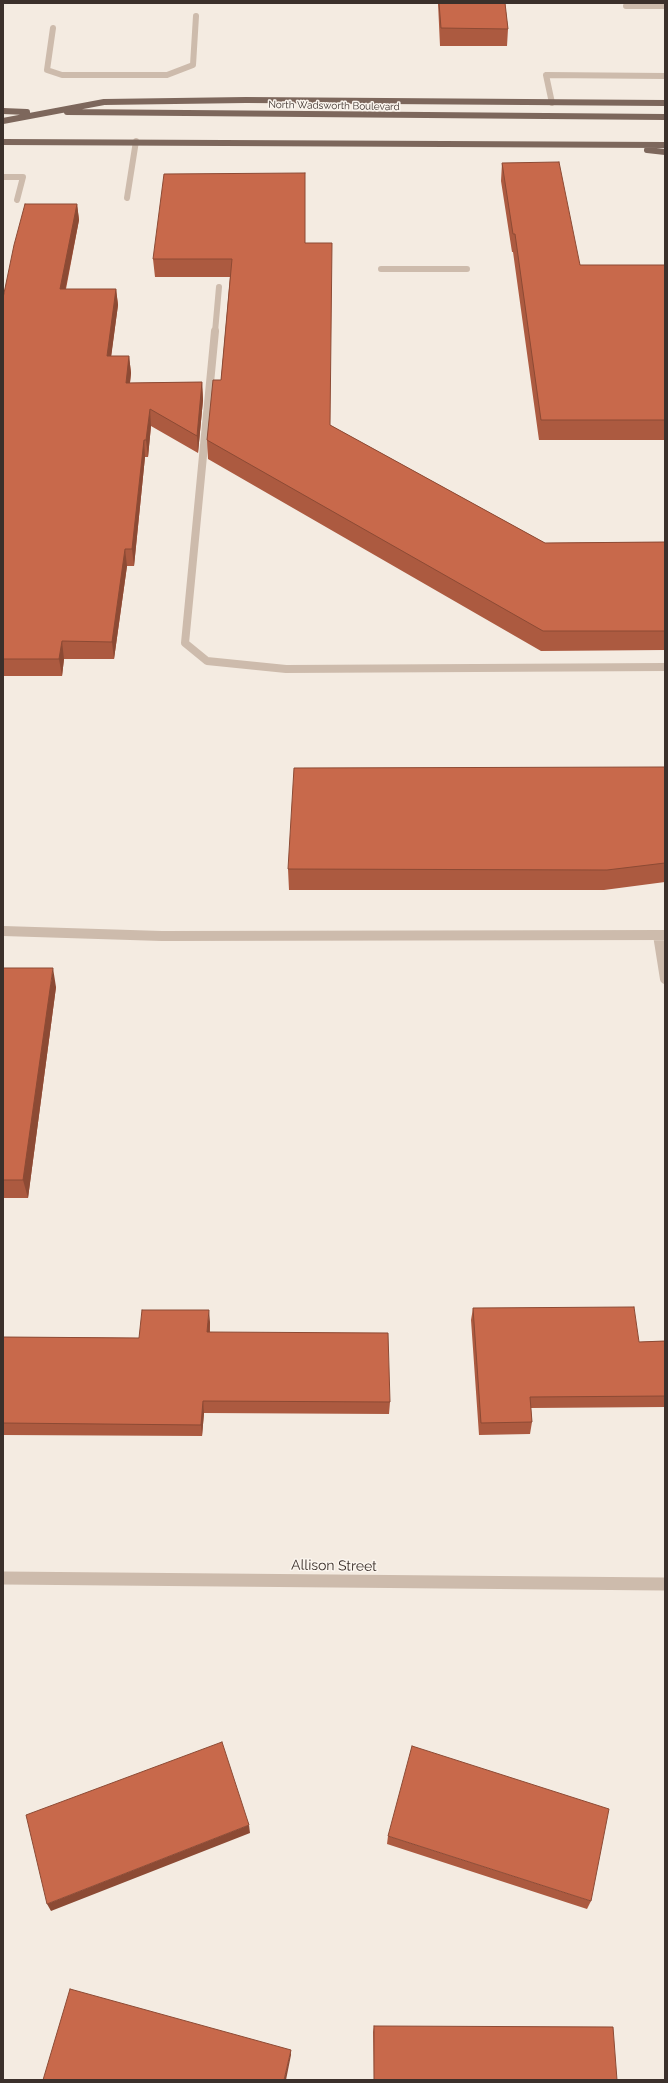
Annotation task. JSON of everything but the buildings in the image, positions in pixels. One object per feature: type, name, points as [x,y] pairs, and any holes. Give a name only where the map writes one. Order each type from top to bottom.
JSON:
[{"type":"main road","points":[[3,121],[104,102],[246,100],[665,103]]},
{"type":"main road","name":"North Wadsworth Boulevard","points":[[3,112],[665,117]]},
{"type":"main road","points":[[3,142],[136,141],[665,145]]},
{"type":"main road","points":[[616,144],[665,152]]},
{"type":"street","points":[[626,6],[665,6]]},
{"type":"street","points":[[53,28],[47,70],[62,75],[168,75],[193,65],[196,16]]},
{"type":"street","points":[[552,103],[546,75],[665,76]]},
{"type":"street","points":[[128,198],[136,141]]},
{"type":"street","points":[[3,177],[23,177],[17,200]]},
{"type":"street","points":[[381,269],[467,269]]},
{"type":"street","points":[[220,287],[185,642],[207,661],[286,668],[665,667]]},
{"type":"street","points":[[3,931],[162,936],[661,935],[665,979]]},
{"type":"street","name":"Allison Street","points":[[3,1578],[665,1584]]}]
